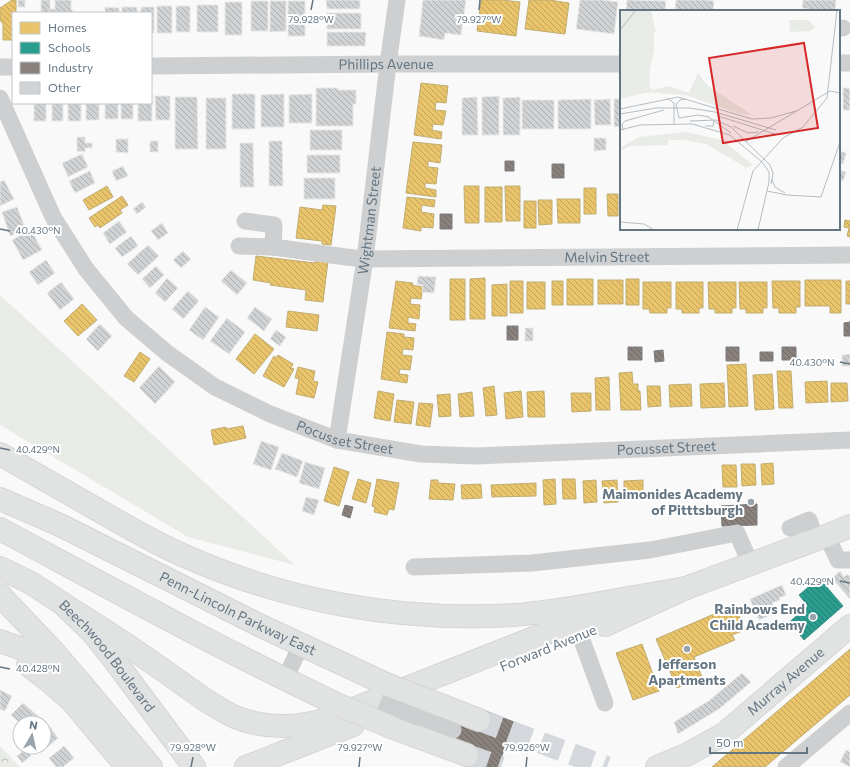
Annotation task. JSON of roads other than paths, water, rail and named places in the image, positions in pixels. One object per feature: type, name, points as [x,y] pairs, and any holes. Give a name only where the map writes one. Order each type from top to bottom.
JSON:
[{"type":"main road","points":[[0,454],[145,537],[178,553],[258,584],[285,592],[343,605],[430,616],[516,615],[686,588]]},
{"type":"main road","points":[[0,490],[60,525]]},
{"type":"main road","name":"Penn-Lincoln Parkway East","points":[[0,499],[60,525],[301,645],[388,706],[467,754]]},
{"type":"main road","name":"Forward Avenue","points":[[246,767],[580,635],[686,588],[751,565],[850,526]]},
{"type":"main road","name":"Penn-Lincoln Parkway East","points":[[0,529],[194,633],[339,705],[443,706],[480,720]]},
{"type":"main road","name":"Beechwood Boulevard","points":[[0,568],[30,583],[63,604],[93,633],[194,767]]},
{"type":"main road","points":[[63,604],[225,712],[235,717],[257,723],[291,726],[316,723],[328,719],[590,616],[686,588]]},
{"type":"main road","points":[[0,596],[54,652],[151,767]]},
{"type":"main road","name":"Murray Avenue","points":[[657,767],[688,754],[724,734],[850,626]]},
{"type":"main road","points":[[0,641],[44,658],[83,686]]},
{"type":"main road","points":[[0,651],[30,666],[61,690],[82,712],[127,767]]},
{"type":"street","name":"Wightman Street","points":[[337,440],[365,259],[397,0]]},
{"type":"street","name":"Phillips Avenue","points":[[152,66],[620,64]]},
{"type":"street","points":[[0,67],[12,67]]},
{"type":"street","name":"Pocusset Street","points":[[0,98],[53,217],[86,269],[126,318],[167,353],[215,387],[270,414],[337,440],[421,454],[476,456],[850,440]]},
{"type":"street","points":[[245,221],[274,225],[273,247]]},
{"type":"street","name":"Melvin Street","points":[[239,246],[273,247],[365,259],[850,255]]},
{"type":"street","points":[[790,528],[809,520],[838,560],[850,560]]},
{"type":"street","points":[[414,567],[532,563],[650,550],[737,533],[751,565]]},
{"type":"street","points":[[580,635],[605,703]]},
{"type":"street","points":[[285,679],[301,645]]},
{"type":"street","points":[[388,706],[452,730]]},
{"type":"street","points":[[786,767],[850,713]]},
{"type":"tunnel","points":[[479,720],[607,767]]},
{"type":"tunnel","points":[[467,755],[501,767]]},
{"type":"place","name":"Maimonides Academy of Pitttsburgh","points":[[751,502]]},
{"type":"place","name":"Rainbows End Child Academy","points":[[813,617]]},
{"type":"place","name":"Jefferson Apartments","points":[[687,649]]}]
